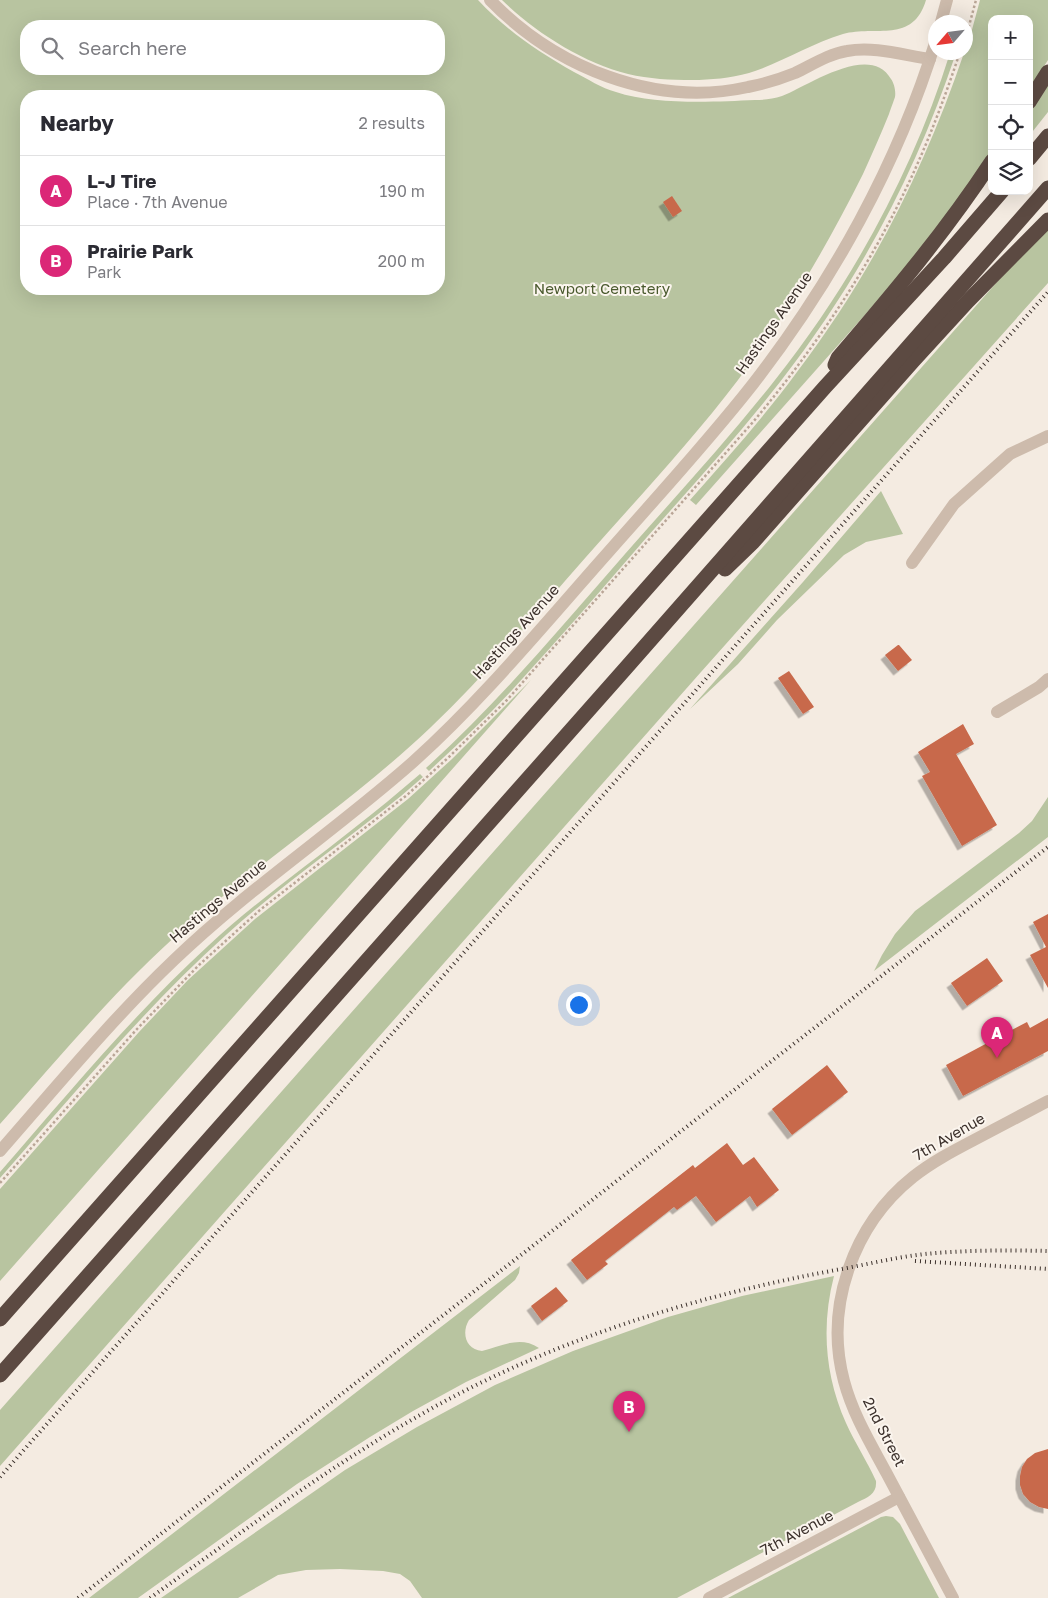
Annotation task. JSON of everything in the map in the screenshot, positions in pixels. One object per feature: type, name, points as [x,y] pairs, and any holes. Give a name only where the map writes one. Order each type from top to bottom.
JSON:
[{"type":"highway","points":[[1033,96],[1048,72]]},
{"type":"highway","points":[[1033,154],[1048,136]]},
{"type":"highway","points":[[825,387],[838,358],[929,250],[988,167]]},
{"type":"highway","points":[[0,1375],[1048,188]]},
{"type":"highway","points":[[0,1319],[825,387],[944,258],[999,195]]},
{"type":"highway","points":[[625,669],[753,542],[912,361],[1048,220]]},
{"type":"street","points":[[490,0],[521,28],[573,62],[608,78],[654,89],[708,92],[737,90],[785,76],[830,56],[848,51],[875,51],[928,59]]},
{"type":"street","points":[[943,15],[947,0]]},
{"type":"street","name":"Hastings Avenue","points":[[0,1150],[123,1012],[177,957],[242,900],[397,776],[456,722],[709,437],[753,383],[786,338],[852,234],[901,133],[930,60]]},
{"type":"street","points":[[912,563],[954,504],[1010,454],[1048,436]]},
{"type":"street","points":[[997,712],[1039,687],[1048,679]]},
{"type":"street","name":"7th Avenue","points":[[849,1267],[860,1242],[873,1220],[890,1198],[909,1180],[944,1156],[1048,1101]]},
{"type":"street","name":"2nd Street","points":[[849,1267],[843,1290],[839,1322],[839,1351],[844,1379],[858,1418],[953,1598]]},
{"type":"street","name":"7th Avenue","points":[[709,1598],[900,1497]]},
{"type":"path","points":[[972,15],[976,0]]},
{"type":"green space","name":"Newport Cemetery","points":[[0,0],[478,0],[523,40],[595,83],[631,96],[666,101],[703,102],[769,99],[782,96],[822,76],[854,65],[869,65],[881,69],[893,83],[895,97],[863,174],[835,228],[789,306],[756,356],[702,426],[510,644],[451,708],[401,755],[185,928],[112,998],[0,1124]]},
{"type":"green space","points":[[502,0],[926,0],[920,14],[912,23],[903,28],[843,34],[749,73],[706,80],[692,80],[636,76],[594,62],[560,45],[545,35]]},
{"type":"green space","points":[[980,0],[1048,0],[1048,60],[1033,84],[1033,15],[988,15],[988,155],[957,201],[895,281],[696,505],[690,500],[784,389],[824,335],[872,258],[894,219],[932,138],[961,60],[973,60],[973,26]]},
{"type":"green space","points":[[948,60],[953,60],[923,141],[882,225],[835,305],[780,382],[731,441],[503,700],[429,771],[426,768],[453,743],[528,664],[701,468],[775,380],[803,343],[830,305],[878,224],[899,183],[935,97]]},
{"type":"green space","points":[[1048,84],[1048,112],[1033,131],[1033,108]]},
{"type":"green space","points":[[1048,229],[1048,283],[701,672],[0,1466],[0,1410],[1005,273]]},
{"type":"green space","points":[[881,491],[903,534],[866,542],[844,555],[777,620],[738,664],[690,709],[803,582]]},
{"type":"green space","points":[[531,680],[0,1281],[0,1189],[139,1032],[188,980],[255,919],[408,799],[452,759]]},
{"type":"green space","points":[[420,774],[423,777],[401,796],[268,899],[196,963],[110,1053],[0,1178],[0,1172],[75,1085],[180,972],[243,915]]},
{"type":"green space","points":[[1048,797],[1048,837],[874,971],[895,934],[915,911],[1019,833],[1032,821]]},
{"type":"green space","points":[[520,1266],[515,1280],[469,1320],[465,1330],[466,1340],[472,1348],[482,1351],[518,1342],[532,1344],[539,1348],[466,1382],[370,1437],[297,1484],[138,1598],[89,1598]]},
{"type":"green space","points":[[834,1276],[827,1313],[827,1351],[833,1387],[850,1430],[876,1481],[875,1489],[871,1495],[677,1598],[422,1598],[410,1581],[400,1574],[383,1571],[340,1569],[306,1570],[278,1575],[238,1598],[161,1598],[345,1470],[417,1427],[495,1385],[573,1351],[668,1317],[742,1296]]},
{"type":"green space","points":[[881,1517],[893,1517],[900,1524],[939,1598],[728,1598]]},
{"type":"building","points":[[672,196],[682,211],[673,217],[663,202]]},
{"type":"building","points":[[898,645],[912,660],[898,671],[885,655]]},
{"type":"building","points":[[789,671],[814,707],[803,714],[778,678]]},
{"type":"building","points":[[963,724],[974,744],[956,754],[997,825],[962,846],[922,776],[930,772],[918,752]]},
{"type":"building","points":[[1048,914],[1048,988],[1030,955],[1046,947],[1033,922]]},
{"type":"building","points":[[987,958],[1003,981],[967,1006],[951,983]]},
{"type":"building","points":[[1048,1018],[1048,1051],[963,1096],[946,1065],[1027,1022],[1030,1028]]},
{"type":"building","points":[[827,1065],[848,1092],[792,1135],[772,1109]]},
{"type":"building","points":[[727,1143],[743,1165],[754,1157],[779,1190],[757,1207],[750,1196],[716,1222],[696,1196],[677,1210],[674,1207],[605,1261],[608,1264],[587,1280],[571,1260],[693,1165],[695,1168]]},
{"type":"building","points":[[556,1287],[568,1301],[542,1321],[531,1306]]},
{"type":"building","points":[[1048,1449],[1048,1509],[1030,1502],[1023,1494],[1020,1476],[1022,1467],[1027,1459],[1035,1453]]},
{"type":"railway","points":[[0,1477],[1048,292]]},
{"type":"railway","points":[[78,1598],[1048,847]]},
{"type":"railway","points":[[150,1598],[282,1503],[385,1436],[470,1388],[574,1342],[681,1306],[791,1279],[886,1260],[955,1252],[1048,1251]]},
{"type":"railway","points":[[915,1261],[1048,1269]]},
{"type":"place","name":"L-J Tire","points":[[997,1058]]},
{"type":"place","name":"Prairie Park","points":[[629,1432]]}]
